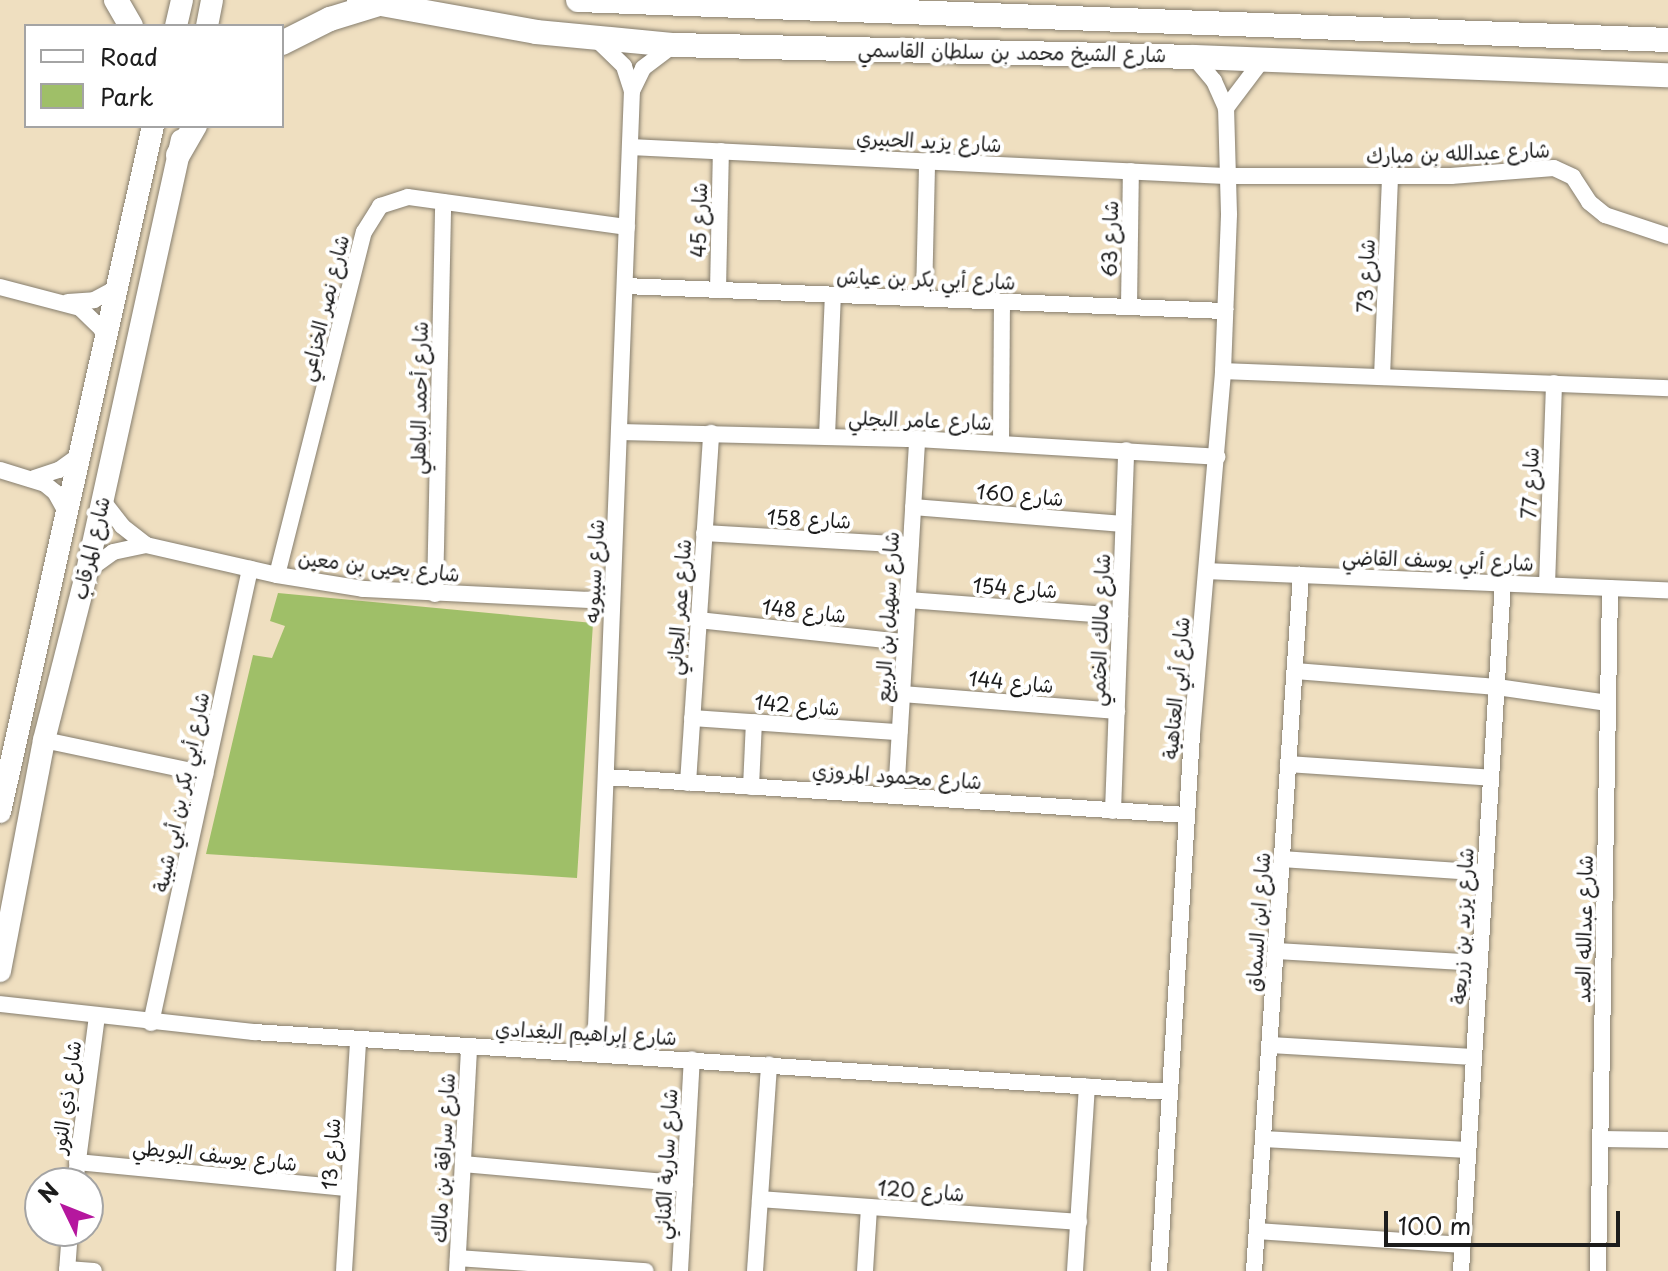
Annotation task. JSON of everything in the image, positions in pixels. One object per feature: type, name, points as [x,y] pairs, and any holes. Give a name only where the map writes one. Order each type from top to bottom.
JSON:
[{"type":"main road","points":[[116,0],[130,24]]},
{"type":"main road","points":[[176,24],[182,0]]},
{"type":"main road","points":[[207,24],[212,0]]},
{"type":"main road","name":"شارع الشيخ محمد بن سلطان القاسمي","points":[[578,0],[1665,38]]},
{"type":"main road","points":[[284,42],[369,2]]},
{"type":"main road","name":"شارع الشيخ محمد بن سلطان القاسمي","points":[[369,2],[477,23],[595,39],[674,45],[1263,59],[1668,75]]},
{"type":"main road","name":"شارع المرقاب","points":[[0,812],[153,128]]},
{"type":"main road","name":"شارع المرقاب","points":[[0,971],[44,740],[87,571],[185,128]]},
{"type":"main road","points":[[178,155],[194,128]]},
{"type":"street","name":"شارع سيبويه","points":[[595,39],[624,66],[632,91],[595,1053]]},
{"type":"street","points":[[632,91],[643,68],[674,45]]},
{"type":"street","name":"شارع أبي العتاهية","points":[[1159,1271],[1186,815],[1223,371],[1229,214],[1225,176],[1226,108],[1214,81],[1194,57]]},
{"type":"street","points":[[1226,108],[1263,59]]},
{"type":"street","name":"شارع يزيد الحبيري","points":[[630,147],[1225,176]]},
{"type":"street","name":"شارع 45","points":[[718,290],[721,151]]},
{"type":"street","points":[[924,298],[927,161]]},
{"type":"street","name":"شارع عبدالله بن مبارك","points":[[1225,176],[1482,175],[1554,168],[1573,177],[1589,202],[1605,215],[1668,236]]},
{"type":"street","name":"شارع 63","points":[[1129,307],[1131,171]]},
{"type":"street","name":"شارع 73","points":[[1382,377],[1390,177]]},
{"type":"street","name":"شارع نصر الخزاعي","points":[[277,575],[367,222],[380,206],[398,198],[627,227]]},
{"type":"street","name":"شارع أحمد الباهلي","points":[[435,594],[443,202]]},
{"type":"street","name":"شارع أبي بكر بن عياش","points":[[625,286],[1225,311]]},
{"type":"street","points":[[0,287],[66,302],[94,300],[118,287]]},
{"type":"street","points":[[827,436],[833,295]]},
{"type":"street","points":[[66,302],[92,317],[106,340]]},
{"type":"street","points":[[1001,443],[1002,302]]},
{"type":"street","points":[[1223,371],[1668,388]]},
{"type":"street","name":"شارع 77","points":[[1547,585],[1554,383]]},
{"type":"street","name":"شارع عامر البجلي","points":[[620,432],[917,439],[1217,457]]},
{"type":"street","name":"شارع عمر الجاني","points":[[688,783],[711,433]]},
{"type":"street","name":"شارع سهيل بن الربيع","points":[[896,796],[917,439]]},
{"type":"street","name":"شارع مالك الخثمي","points":[[1113,811],[1126,450]]},
{"type":"street","points":[[34,478],[59,470],[81,454]]},
{"type":"street","points":[[0,470],[34,478],[55,492],[67,514]]},
{"type":"street","name":"شارع يحيى بن معين","points":[[102,500],[122,526],[146,545]]},
{"type":"street","name":"شارع 160","points":[[913,507],[1123,524]]},
{"type":"street","name":"شارع 158","points":[[704,533],[911,545]]},
{"type":"street","name":"شارع يحيى بن معين","points":[[87,571],[113,552],[146,545],[277,575],[363,589],[612,601]]},
{"type":"street","name":"شارع أبي بكر بن أبي شيبة","points":[[151,1023],[250,569]]},
{"type":"street","name":"شارع أبي يوسف القاضي","points":[[1207,571],[1668,590]]},
{"type":"street","name":"شارع ابن السماق","points":[[1254,1271],[1301,575]]},
{"type":"street","name":"شارع يزيد بن زريعة","points":[[1461,1271],[1503,583]]},
{"type":"street","name":"شارع عبدالله العبد","points":[[1598,1271],[1610,588]]},
{"type":"street","name":"شارع 154","points":[[908,600],[1120,616]]},
{"type":"street","name":"شارع 148","points":[[698,620],[905,642]]},
{"type":"street","points":[[1295,671],[1497,687],[1608,703]]},
{"type":"street","name":"شارع 144","points":[[902,694],[1117,711]]},
{"type":"street","name":"شارع 142","points":[[692,718],[900,732]]},
{"type":"street","points":[[751,787],[754,722]]},
{"type":"street","points":[[44,740],[205,774]]},
{"type":"street","points":[[1288,764],[1491,778]]},
{"type":"street","name":"شارع محمود المروزي","points":[[606,777],[1186,815]]},
{"type":"street","points":[[1282,859],[1485,873]]},
{"type":"street","points":[[1276,951],[1480,963]]},
{"type":"street","name":"شارع إبراهيم البغدادي","points":[[0,1004],[151,1023],[358,1040],[1170,1092]]},
{"type":"street","name":"شارع ذي النور","points":[[77,1167],[97,1017]]},
{"type":"street","name":"شارع 13","points":[[344,1271],[358,1040]]},
{"type":"street","points":[[1270,1045],[1474,1057]]},
{"type":"street","name":"شارع سراقة بن مالك","points":[[457,1264],[469,1046]]},
{"type":"street","name":"شارع سارية الكناني","points":[[680,1271],[692,1059]]},
{"type":"street","points":[[755,1271],[769,1064]]},
{"type":"street","points":[[1075,1271],[1087,1086]]},
{"type":"street","points":[[1263,1139],[1468,1150]]},
{"type":"street","points":[[1601,1139],[1668,1140]]},
{"type":"street","name":"شارع يوسف البويطي","points":[[77,1162],[349,1188]]},
{"type":"street","points":[[463,1164],[685,1184]]},
{"type":"street","name":"شارع 120","points":[[760,1199],[1079,1222]]},
{"type":"street","points":[[865,1271],[869,1207]]},
{"type":"street","points":[[1257,1231],[1463,1245]]},
{"type":"street","points":[[69,1247],[67,1270],[94,1271]]},
{"type":"street","points":[[457,1264],[646,1271]]},
{"type":"green space","points":[[278,593],[593,623],[577,878],[206,854],[253,655],[272,658],[285,626],[270,621]]}]
